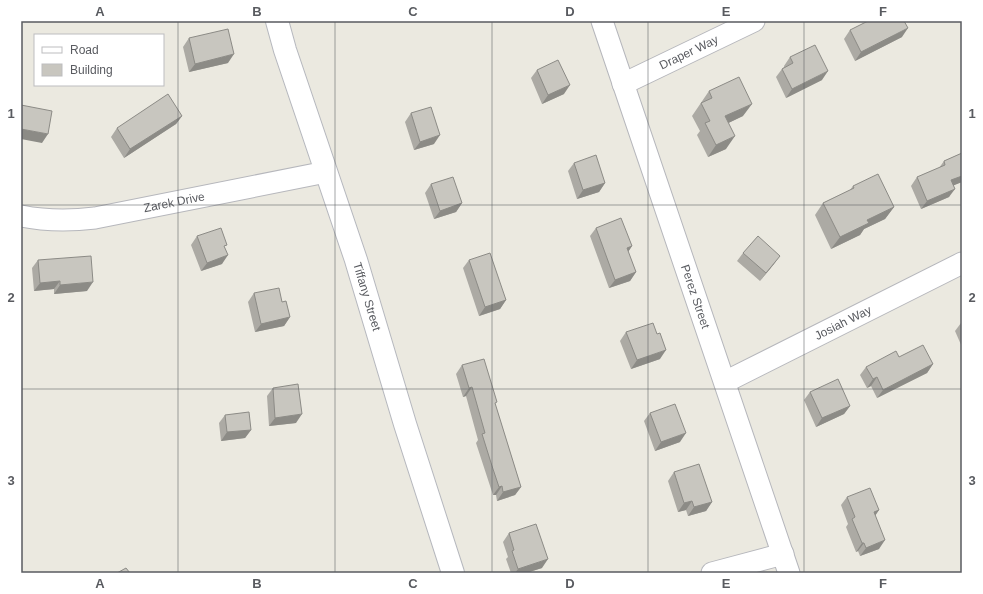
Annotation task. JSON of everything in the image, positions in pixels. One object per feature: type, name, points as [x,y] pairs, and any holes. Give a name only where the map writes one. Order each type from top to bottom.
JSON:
[{"type":"street","name":"Tiffany Street","points":[[277,21],[285,50],[371,309],[405,424],[453,573]]},
{"type":"street","name":"Perez Street","points":[[602,21],[786,563]]},
{"type":"street","name":"Draper Way","points":[[623,84],[754,21]]},
{"type":"street","name":"Zarek Drive","points":[[21,216],[43,221],[68,221],[95,218],[326,172]]},
{"type":"street","name":"Josiah Way","points":[[725,382],[962,263]]},
{"type":"street","points":[[712,573],[786,563]]},
{"type":"building","points":[[868,21],[904,21],[908,28],[861,52],[850,30]]},
{"type":"building","points":[[228,29],[234,54],[195,64],[189,38]]},
{"type":"building","points":[[815,45],[828,71],[792,89],[782,69],[793,63],[790,57]]},
{"type":"building","points":[[558,60],[570,85],[548,95],[537,70]]},
{"type":"building","points":[[739,77],[752,104],[725,116],[735,136],[716,145],[705,123],[710,121],[701,103],[712,98],[709,91]]},
{"type":"building","points":[[168,94],[182,116],[130,149],[117,128]]},
{"type":"building","points":[[21,105],[52,111],[48,134],[21,129]]},
{"type":"building","points":[[431,107],[440,135],[420,142],[411,113]]},
{"type":"building","points":[[962,153],[962,176],[951,180],[955,189],[927,201],[917,177],[945,165],[944,161]]},
{"type":"building","points":[[596,155],[605,183],[583,190],[574,163]]},
{"type":"building","points":[[878,174],[894,207],[867,220],[869,223],[840,237],[823,203]]},
{"type":"building","points":[[453,177],[462,203],[440,211],[431,184]]},
{"type":"building","points":[[621,218],[632,246],[627,248],[636,272],[615,280],[596,228]]},
{"type":"building","points":[[221,228],[227,245],[224,246],[228,255],[207,263],[197,236]]},
{"type":"building","points":[[758,236],[780,256],[766,273],[743,253]]},
{"type":"building","points":[[490,253],[506,300],[485,307],[469,260]]},
{"type":"building","points":[[91,256],[93,282],[60,285],[60,281],[40,283],[38,260]]},
{"type":"building","points":[[279,288],[282,302],[286,301],[290,317],[261,324],[254,293]]},
{"type":"building","points":[[653,323],[657,334],[660,333],[666,350],[637,360],[626,332]]},
{"type":"building","points":[[923,345],[933,364],[883,390],[877,377],[873,379],[866,367],[896,351],[899,357]]},
{"type":"building","points":[[484,359],[497,402],[495,403],[521,487],[503,492],[502,486],[499,487],[482,434],[485,433],[472,387],[469,388],[462,365]]},
{"type":"building","points":[[838,379],[850,406],[822,418],[810,392]]},
{"type":"building","points":[[298,384],[302,414],[275,418],[273,388]]},
{"type":"building","points":[[675,404],[686,433],[661,442],[650,413]]},
{"type":"building","points":[[249,412],[251,430],[227,432],[225,415]]},
{"type":"building","points":[[699,464],[712,502],[694,507],[692,501],[684,503],[674,472]]},
{"type":"building","points":[[870,488],[879,510],[874,512],[885,540],[866,548],[864,543],[862,543],[852,519],[855,517],[847,497]]},
{"type":"building","points":[[536,524],[548,559],[518,569],[512,551],[514,550],[509,533]]},
{"type":"building","points":[[126,568],[130,573],[117,573]]}]
